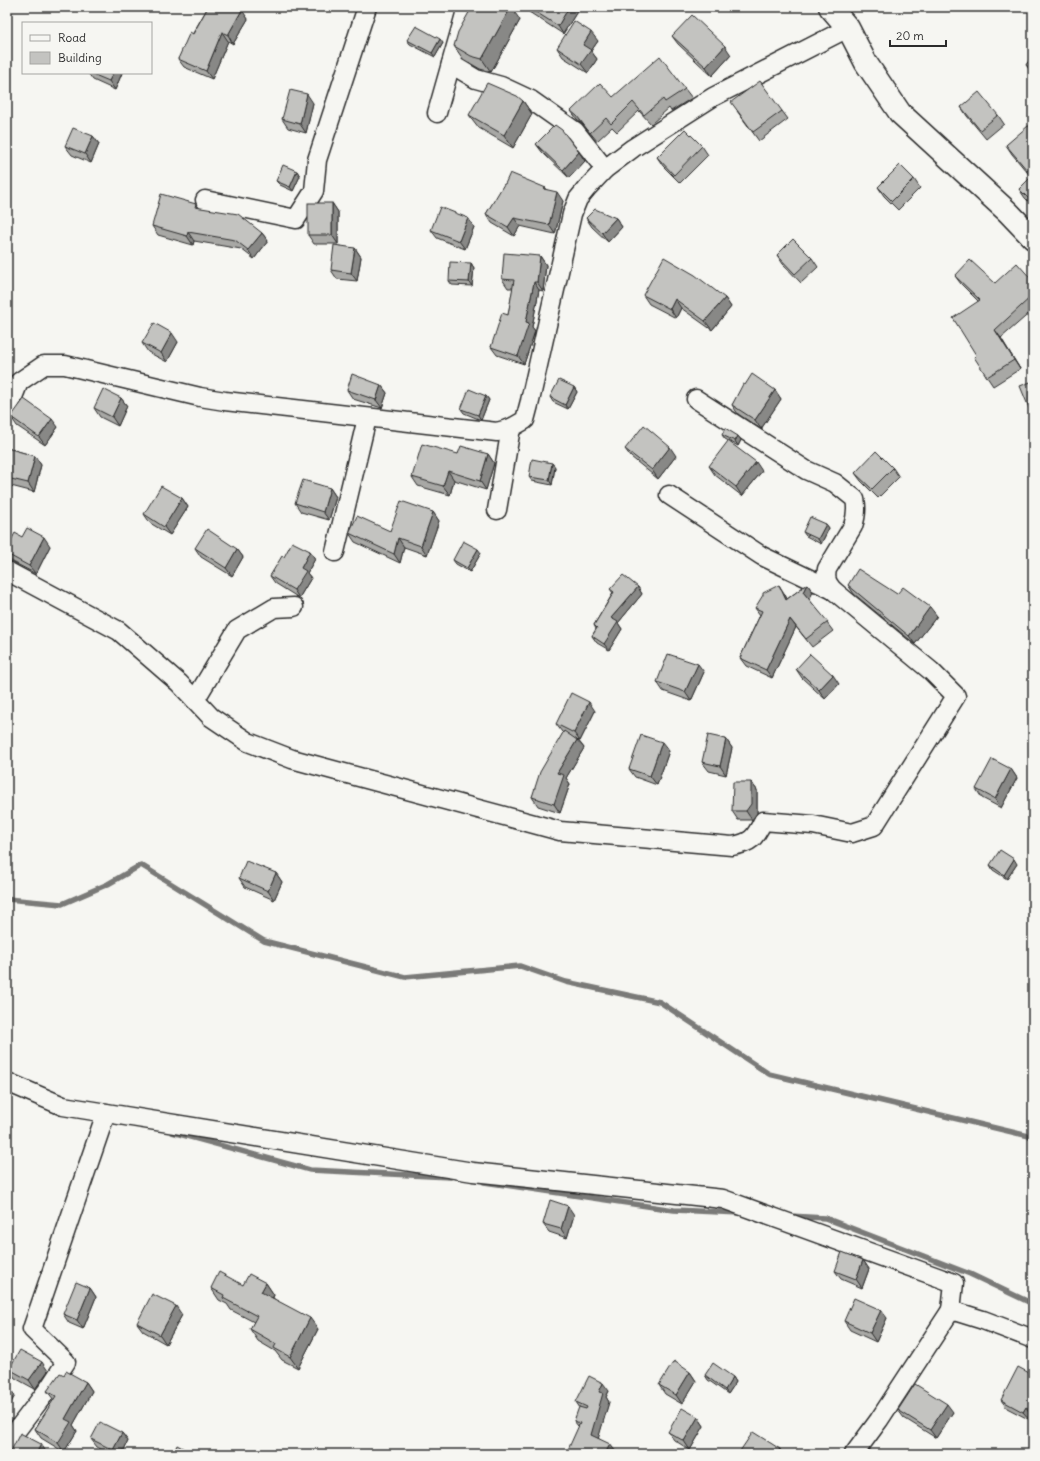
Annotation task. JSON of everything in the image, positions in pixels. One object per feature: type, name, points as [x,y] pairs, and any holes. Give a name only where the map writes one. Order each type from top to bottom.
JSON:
[{"type":"main road","points":[[830,7],[848,28],[866,63],[900,113],[1008,212],[1033,238]]},
{"type":"street","points":[[205,200],[296,219],[314,191],[317,160],[367,7]]},
{"type":"street","points":[[437,112],[467,7]]},
{"type":"street","points":[[7,412],[19,382],[44,365],[66,365],[200,397],[367,418],[497,432],[511,428],[525,420],[572,214],[578,199],[605,169],[633,148],[713,97],[848,28]]},
{"type":"street","points":[[451,64],[476,79],[501,86],[531,100],[574,131],[605,169]]},
{"type":"street","points":[[7,571],[119,631],[179,683],[211,717],[248,742],[292,759],[560,831],[732,846],[745,844],[757,835],[763,822],[813,825],[830,830],[852,833],[874,826],[956,696],[931,671],[834,590],[827,582],[826,569],[854,522],[856,506],[855,499],[834,484],[806,470],[696,399]]},
{"type":"street","points":[[335,552],[367,418]]},
{"type":"street","points":[[497,510],[511,428]]},
{"type":"street","points":[[669,495],[762,556],[834,590]]},
{"type":"street","points":[[195,700],[237,630],[274,608],[294,607]]},
{"type":"street","points":[[7,1082],[63,1106],[473,1172],[723,1199],[954,1283],[951,1310],[879,1420],[854,1454]]},
{"type":"street","points":[[7,1443],[49,1388],[66,1362],[32,1329],[106,1113]]},
{"type":"street","points":[[951,1310],[983,1320],[1033,1339]]},
{"type":"building","points":[[208,7],[236,7],[242,10],[228,35],[222,32],[206,71],[178,59],[190,32],[193,34]]},
{"type":"building","points":[[472,7],[511,7],[482,59],[471,56],[454,46],[458,32]]},
{"type":"building","points":[[528,7],[569,7],[558,26]]},
{"type":"building","points":[[692,15],[725,46],[706,67],[672,36]]},
{"type":"building","points":[[574,21],[591,32],[583,45],[591,50],[581,64],[557,48]]},
{"type":"building","points":[[416,26],[440,39],[432,53],[407,40]]},
{"type":"building","points":[[1033,55],[1033,70],[1026,65]]},
{"type":"building","points":[[660,56],[685,89],[665,102],[663,99],[644,115],[633,102],[611,124],[606,118],[590,133],[577,116],[571,111],[600,83],[613,97]]},
{"type":"building","points":[[92,74],[112,74],[109,81]]},
{"type":"building","points":[[760,81],[782,111],[753,132],[731,102]]},
{"type":"building","points":[[487,83],[517,96],[523,101],[504,135],[469,115]]},
{"type":"building","points":[[290,90],[307,94],[300,124],[282,119]]},
{"type":"building","points":[[979,92],[998,115],[980,130],[961,107]]},
{"type":"building","points":[[555,125],[562,130],[579,152],[563,170],[536,144]]},
{"type":"building","points":[[1028,126],[1033,126],[1033,203],[1019,189],[1032,176],[1006,145]]},
{"type":"building","points":[[73,128],[93,136],[85,154],[65,146]]},
{"type":"building","points":[[685,129],[702,146],[674,175],[657,157]]},
{"type":"building","points":[[283,165],[297,171],[290,187],[276,181]]},
{"type":"building","points":[[900,165],[914,179],[892,201],[878,187]]},
{"type":"building","points":[[510,173],[546,188],[544,189],[557,192],[549,225],[514,218],[508,227],[486,214],[505,184]]},
{"type":"building","points":[[161,194],[196,204],[195,207],[238,214],[262,233],[248,250],[235,240],[188,232],[187,236],[152,226]]},
{"type":"building","points":[[308,203],[332,203],[332,235],[308,235]]},
{"type":"building","points":[[440,207],[468,218],[459,241],[431,230]]},
{"type":"building","points":[[595,209],[616,218],[602,233],[586,218]]},
{"type":"building","points":[[793,239],[812,258],[795,274],[777,255]]},
{"type":"building","points":[[334,245],[355,248],[351,273],[331,270]]},
{"type":"building","points":[[504,253],[540,256],[537,282],[534,282],[526,322],[529,323],[518,356],[491,347],[502,313],[508,315],[514,280],[502,279]]},
{"type":"building","points":[[664,257],[695,275],[725,298],[705,321],[675,299],[670,309],[643,295]]},
{"type":"building","points":[[970,260],[995,283],[1017,263],[1033,281],[1033,295],[995,330],[1014,360],[987,377],[974,357],[976,355],[953,318],[980,300],[955,276]]},
{"type":"building","points":[[450,262],[471,263],[469,282],[449,281]]},
{"type":"building","points":[[154,323],[172,333],[161,353],[142,343]]},
{"type":"building","points":[[352,374],[381,385],[376,400],[347,390]]},
{"type":"building","points":[[752,374],[775,390],[755,420],[732,405],[743,384],[745,385]]},
{"type":"building","points":[[559,380],[574,387],[565,405],[550,397]]},
{"type":"building","points":[[1033,381],[1033,407],[1029,408],[1020,386]]},
{"type":"building","points":[[103,389],[121,398],[112,417],[94,408]]},
{"type":"building","points":[[469,389],[486,396],[478,415],[461,409]]},
{"type":"building","points":[[24,399],[52,419],[39,437],[11,417]]},
{"type":"building","points":[[644,425],[670,447],[652,470],[625,449]]},
{"type":"building","points":[[725,428],[738,436],[735,441],[722,435]]},
{"type":"building","points":[[728,441],[756,462],[736,487],[709,466]]},
{"type":"building","points":[[422,444],[458,454],[461,446],[488,454],[480,481],[448,471],[443,486],[412,477]]},
{"type":"building","points":[[7,448],[35,456],[28,483],[7,478]]},
{"type":"building","points":[[876,451],[893,468],[872,489],[855,473]]},
{"type":"building","points":[[532,459],[552,463],[549,480],[529,477]]},
{"type":"building","points":[[303,480],[330,488],[323,512],[295,503]]},
{"type":"building","points":[[161,486],[182,498],[164,527],[144,514]]},
{"type":"building","points":[[401,501],[433,512],[421,546],[398,538],[394,554],[349,533],[357,516],[390,531]]},
{"type":"building","points":[[810,517],[826,524],[818,539],[803,532]]},
{"type":"building","points":[[27,528],[44,537],[29,566],[7,554],[7,548],[15,533],[22,537]]},
{"type":"building","points":[[207,529],[237,549],[226,568],[195,548]]},
{"type":"building","points":[[463,541],[478,549],[467,568],[453,560]]},
{"type":"building","points":[[292,542],[310,551],[301,568],[306,571],[294,590],[270,576],[282,556],[284,557]]},
{"type":"building","points":[[858,569],[897,594],[903,587],[930,607],[909,636],[848,585]]},
{"type":"building","points":[[623,575],[638,587],[611,618],[618,622],[604,644],[592,636],[597,628],[594,625],[614,592],[610,589]]},
{"type":"building","points":[[807,584],[803,592],[828,622],[806,639],[790,619],[766,670],[740,658],[762,611],[755,608],[763,593],[779,585],[786,600]]},
{"type":"building","points":[[668,654],[698,664],[685,692],[657,682]]},
{"type":"building","points":[[810,654],[833,675],[819,690],[796,669]]},
{"type":"building","points":[[571,693],[589,702],[574,733],[556,724]]},
{"type":"building","points":[[564,731],[577,740],[557,773],[564,775],[554,804],[532,797],[540,772]]},
{"type":"building","points":[[641,735],[662,742],[650,776],[629,769]]},
{"type":"building","points":[[708,735],[726,739],[720,766],[702,762]]},
{"type":"building","points":[[992,759],[1011,769],[995,799],[976,789]]},
{"type":"building","points":[[733,782],[751,782],[751,804],[746,811],[732,811]]},
{"type":"building","points":[[1000,850],[1014,859],[1004,875],[990,865]]},
{"type":"building","points":[[246,861],[276,873],[268,891],[239,878]]},
{"type":"building","points":[[550,1200],[568,1206],[561,1229],[543,1224]]},
{"type":"building","points":[[842,1252],[863,1260],[856,1279],[835,1271]]},
{"type":"building","points":[[219,1272],[243,1285],[249,1274],[266,1283],[261,1292],[310,1318],[290,1357],[274,1348],[276,1344],[250,1329],[257,1316],[223,1298],[224,1295],[211,1288]]},
{"type":"building","points":[[76,1282],[90,1288],[77,1320],[63,1314]]},
{"type":"building","points":[[152,1294],[176,1306],[160,1335],[137,1323]]},
{"type":"building","points":[[854,1298],[881,1310],[870,1333],[844,1321]]},
{"type":"building","points":[[20,1350],[42,1362],[29,1380],[9,1369]]},
{"type":"building","points":[[674,1361],[690,1372],[676,1395],[659,1385]]},
{"type":"building","points":[[713,1363],[733,1377],[725,1390],[705,1375]]},
{"type":"building","points":[[1018,1367],[1033,1375],[1033,1411],[1026,1407],[1023,1412],[1001,1400]]},
{"type":"building","points":[[66,1371],[86,1382],[65,1419],[71,1422],[58,1443],[35,1429],[56,1396],[47,1391],[60,1373],[64,1375]]},
{"type":"building","points":[[589,1376],[603,1383],[599,1392],[603,1393],[591,1435],[610,1444],[605,1454],[566,1454],[580,1423],[574,1421],[579,1407],[586,1409],[587,1407],[576,1402]]},
{"type":"building","points":[[915,1384],[947,1404],[930,1430],[898,1410]]},
{"type":"building","points":[[682,1408],[698,1417],[684,1441],[668,1432]]},
{"type":"building","points":[[100,1422],[122,1433],[113,1450],[91,1439]]},
{"type":"building","points":[[753,1432],[780,1449],[776,1454],[738,1454]]},
{"type":"building","points":[[20,1433],[41,1444],[36,1454],[15,1454],[11,1451]]},
{"type":"building","points":[[177,1445],[194,1454],[173,1454]]},
{"type":"waterway","points":[[7,899],[62,904],[108,884],[141,865],[264,941],[405,977],[520,966],[566,982],[660,1002],[769,1074],[1033,1137]]},
{"type":"waterway","points":[[172,1132],[310,1170],[450,1177]]},
{"type":"waterway","points":[[484,1182],[674,1210],[741,1213]]},
{"type":"waterway","points":[[790,1216],[825,1218],[970,1274],[1033,1304]]}]
